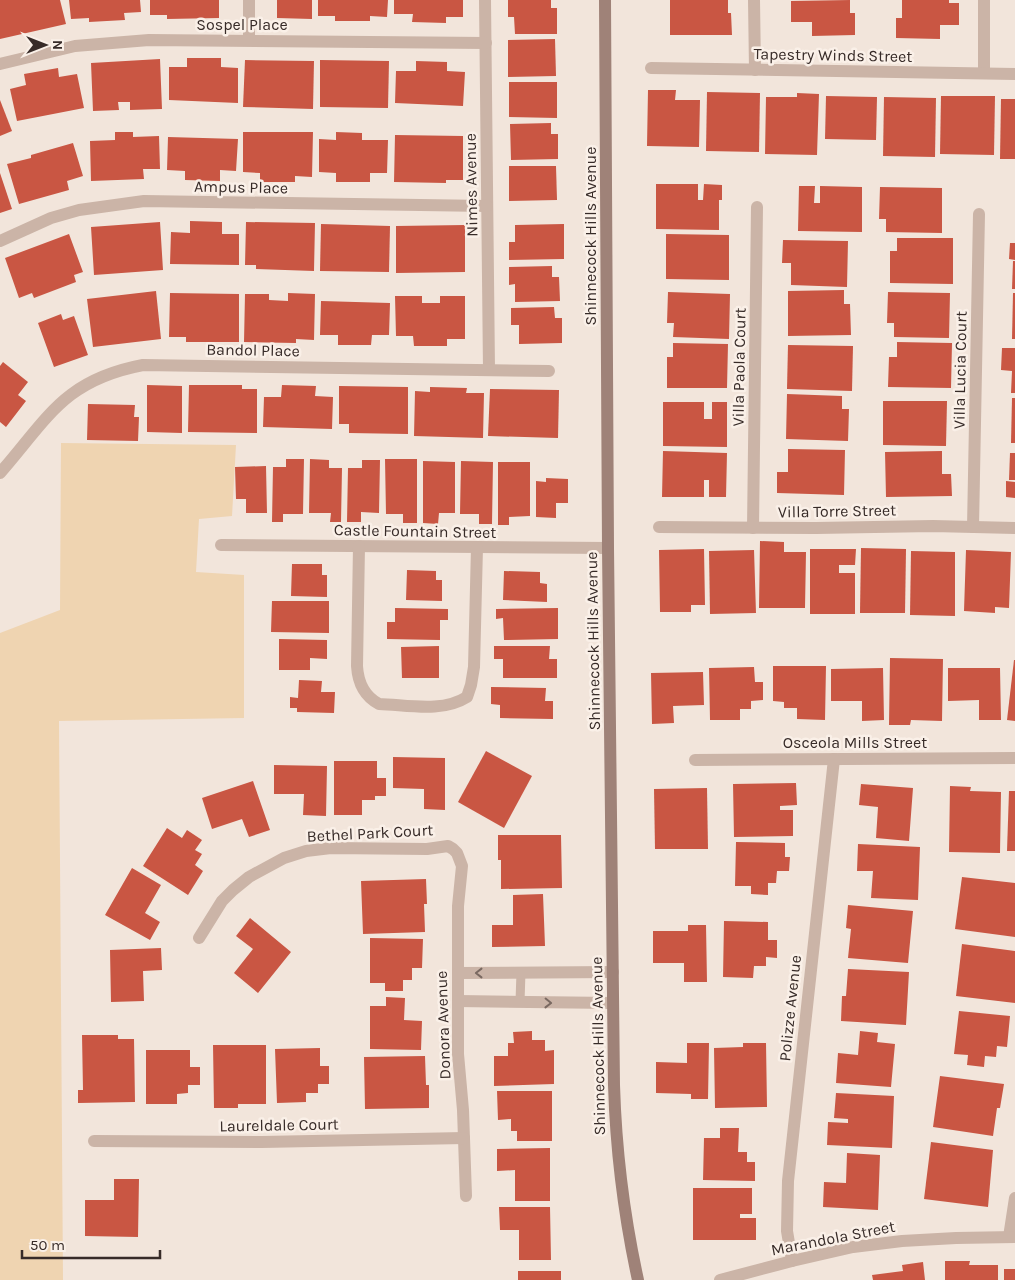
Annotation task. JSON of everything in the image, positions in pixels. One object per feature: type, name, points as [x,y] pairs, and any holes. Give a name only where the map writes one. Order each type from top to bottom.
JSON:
[{"type":"street","points":[[249,0],[249,40]]},
{"type":"street","name":"Nimes Avenue","points":[[485,0],[489,370]]},
{"type":"street","name":"Shinnecock Hills Avenue","points":[[605,0],[608,548],[615,1126],[627,1222],[638,1280]]},
{"type":"street","points":[[754,0],[755,70]]},
{"type":"street","points":[[984,0],[984,73]]},
{"type":"street","name":"Sospel Place","points":[[0,64],[75,46],[149,40],[486,43]]},
{"type":"street","name":"Tapestry Winds Street","points":[[651,68],[1015,74]]},
{"type":"street","name":"Ampus Place","points":[[0,241],[52,218],[79,210],[144,201],[487,206]]},
{"type":"street","name":"Villa Paola Court","points":[[753,528],[757,207]]},
{"type":"street","name":"Villa Lucia Court","points":[[973,527],[979,214]]},
{"type":"street","name":"Bandol Place","points":[[0,473],[57,405],[93,380],[118,370],[142,365],[549,371]]},
{"type":"street","name":"Villa Torre Street","points":[[659,526],[1015,528]]},
{"type":"street","name":"Castle Fountain Street","points":[[221,545],[608,548]]},
{"type":"street","points":[[360,546],[357,666],[358,678],[362,689],[370,699],[379,704],[443,707],[457,703],[467,697],[471,686],[474,667],[477,547]]},
{"type":"street","name":"Osceola Mills Street","points":[[696,760],[1015,758]]},
{"type":"street","name":"Polizze Avenue","points":[[792,1261],[787,1231],[788,1181],[834,759]]},
{"type":"street","name":"Bethel Park Court","points":[[199,938],[227,896],[249,877],[284,858],[306,851],[331,848],[427,849],[448,846],[457,853]]},
{"type":"street","name":"Donora Avenue","points":[[457,853],[462,866],[458,906],[458,1054],[463,1110],[466,1196]]},
{"type":"street","points":[[458,973],[613,972]]},
{"type":"street","points":[[458,1001],[613,1003]]},
{"type":"street","name":"Laureldale Court","points":[[94,1141],[262,1142],[464,1138]]},
{"type":"street","points":[[1012,1237],[1015,1198]]},
{"type":"street","name":"Marandola Street","points":[[720,1280],[792,1261],[853,1248],[902,1241],[1012,1237]]},
{"type":"lane","points":[[520,1002],[521,972]]},
{"type":"sand","points":[[61,443],[236,445],[232,516],[199,519],[196,572],[244,575],[244,718],[59,721],[63,1280],[0,1280],[0,633],[60,610]]},
{"type":"building","points":[[0,0],[60,0],[66,24],[0,39]]},
{"type":"building","points":[[69,0],[140,0],[141,12],[124,13],[125,20],[89,22],[89,18],[71,19]]},
{"type":"building","points":[[150,0],[219,0],[219,18],[167,19],[167,15],[150,15]]},
{"type":"building","points":[[277,0],[312,0],[312,19],[277,18]]},
{"type":"building","points":[[318,0],[388,0],[387,17],[370,16],[370,21],[335,21],[335,16],[318,16]]},
{"type":"building","points":[[394,0],[463,0],[463,17],[446,17],[446,23],[412,22],[413,14],[394,14]]},
{"type":"building","points":[[508,0],[551,0],[551,8],[557,8],[557,34],[515,34],[514,17],[508,17]]},
{"type":"building","points":[[670,0],[728,0],[728,13],[731,13],[732,35],[670,35]]},
{"type":"building","points":[[850,0],[850,13],[855,13],[855,35],[812,36],[812,22],[791,22],[791,1]]},
{"type":"building","points":[[902,0],[949,0],[949,3],[959,3],[959,25],[940,25],[940,39],[896,38],[896,18],[902,18]]},
{"type":"building","points":[[555,39],[556,76],[508,77],[508,40]]},
{"type":"building","points":[[187,58],[221,58],[221,67],[238,68],[238,103],[169,100],[169,67],[187,67]]},
{"type":"building","points":[[160,59],[162,109],[130,110],[130,102],[118,102],[119,110],[93,111],[91,63]]},
{"type":"building","points":[[245,60],[314,61],[313,109],[243,107]]},
{"type":"building","points":[[320,60],[389,61],[388,108],[320,107]]},
{"type":"building","points":[[416,61],[447,62],[447,71],[465,72],[463,106],[395,103],[396,71],[416,71]]},
{"type":"building","points":[[58,68],[59,77],[77,74],[84,108],[17,121],[10,89],[26,85],[24,74]]},
{"type":"building","points":[[509,82],[557,82],[557,118],[509,117]]},
{"type":"building","points":[[648,90],[676,90],[675,100],[700,100],[699,147],[647,146]]},
{"type":"building","points":[[707,92],[760,93],[759,152],[706,151]]},
{"type":"building","points":[[797,93],[819,94],[817,155],[765,154],[766,97],[797,97]]},
{"type":"building","points":[[826,96],[877,97],[876,140],[825,139]]},
{"type":"building","points":[[941,96],[995,96],[994,155],[940,154]]},
{"type":"building","points":[[884,97],[936,98],[935,157],[883,156]]},
{"type":"building","points":[[1001,99],[1015,99],[1015,159],[1000,159]]},
{"type":"building","points":[[0,100],[12,131],[0,136]]},
{"type":"building","points":[[551,123],[551,134],[558,134],[558,159],[511,160],[510,124]]},
{"type":"building","points":[[115,132],[133,132],[133,137],[159,136],[160,169],[143,169],[144,179],[91,181],[90,141],[115,140]]},
{"type":"building","points":[[243,132],[313,132],[312,177],[295,176],[295,182],[260,182],[260,173],[243,172]]},
{"type":"building","points":[[336,132],[362,133],[362,140],[388,140],[387,173],[370,173],[370,182],[336,182],[336,173],[319,172],[319,139],[336,140]]},
{"type":"building","points":[[395,135],[463,136],[463,180],[446,180],[446,183],[394,182]]},
{"type":"building","points":[[168,137],[238,139],[236,171],[220,170],[220,181],[185,180],[185,171],[167,170]]},
{"type":"building","points":[[73,143],[83,176],[67,181],[69,190],[19,204],[7,164],[31,158],[31,155]]},
{"type":"building","points":[[509,166],[556,166],[557,200],[509,201]]},
{"type":"building","points":[[0,173],[12,209],[0,213]]},
{"type":"building","points":[[656,184],[698,184],[698,200],[703,200],[704,184],[722,185],[722,200],[719,200],[719,230],[656,229]]},
{"type":"building","points":[[799,186],[815,186],[814,203],[820,203],[820,186],[862,187],[862,232],[798,231]]},
{"type":"building","points":[[880,187],[942,188],[942,233],[886,232],[886,219],[879,219]]},
{"type":"building","points":[[190,221],[222,222],[222,234],[239,234],[239,265],[170,264],[171,232],[190,233]]},
{"type":"building","points":[[160,222],[163,270],[94,275],[91,227]]},
{"type":"building","points":[[246,222],[315,223],[314,271],[256,269],[256,265],[245,265]]},
{"type":"building","points":[[321,224],[390,226],[389,272],[320,271]]},
{"type":"building","points":[[564,224],[564,259],[509,260],[509,242],[515,242],[515,225]]},
{"type":"building","points":[[465,225],[465,272],[396,273],[396,226]]},
{"type":"building","points":[[69,234],[83,272],[74,275],[76,282],[34,298],[32,293],[19,298],[5,258]]},
{"type":"building","points":[[666,234],[729,235],[729,280],[666,279]]},
{"type":"building","points":[[897,238],[953,238],[953,284],[890,283],[890,251],[897,251]]},
{"type":"building","points":[[783,240],[848,241],[847,287],[791,285],[791,263],[782,263]]},
{"type":"building","points":[[1010,243],[1015,243],[1015,260],[1009,259]]},
{"type":"building","points":[[1013,261],[1015,261],[1015,289],[1012,289]]},
{"type":"building","points":[[552,266],[552,277],[559,277],[560,301],[515,302],[515,284],[509,285],[509,267]]},
{"type":"building","points":[[844,290],[844,304],[850,304],[851,335],[788,336],[788,291]]},
{"type":"building","points":[[156,291],[161,339],[93,347],[87,299]]},
{"type":"building","points":[[668,292],[730,294],[729,339],[673,337],[674,323],[667,323]]},
{"type":"building","points":[[888,292],[950,293],[949,338],[894,337],[894,323],[887,323]]},
{"type":"building","points":[[170,293],[239,294],[239,342],[186,342],[186,337],[169,337]]},
{"type":"building","points":[[288,293],[315,294],[314,340],[296,339],[296,343],[244,342],[245,294],[269,294],[269,300],[288,301]]},
{"type":"building","points":[[1013,293],[1015,293],[1015,339],[1012,339]]},
{"type":"building","points":[[395,296],[422,296],[422,303],[440,303],[440,296],[465,296],[465,339],[447,339],[447,346],[414,346],[413,336],[396,336]]},
{"type":"building","points":[[321,301],[390,303],[389,335],[372,335],[371,345],[338,345],[338,335],[320,335]]},
{"type":"building","points":[[554,307],[555,318],[562,318],[562,343],[519,344],[519,325],[511,325],[511,308]]},
{"type":"building","points":[[61,314],[63,320],[74,316],[88,355],[54,367],[38,323]]},
{"type":"building","points":[[897,342],[952,343],[951,388],[888,387],[889,357],[897,357]]},
{"type":"building","points":[[673,343],[728,344],[727,388],[667,388],[667,357],[673,357]]},
{"type":"building","points":[[788,345],[853,346],[852,391],[787,389]]},
{"type":"building","points":[[1002,348],[1015,348],[1015,393],[1011,393],[1012,371],[1001,370]]},
{"type":"building","points":[[3,362],[28,382],[18,395],[26,401],[6,427],[0,422],[0,366]]},
{"type":"building","points":[[147,385],[182,386],[182,433],[147,432]]},
{"type":"building","points":[[189,385],[242,385],[242,389],[257,389],[257,433],[188,432]]},
{"type":"building","points":[[282,385],[316,386],[315,396],[333,397],[332,429],[263,427],[264,397],[281,397]]},
{"type":"building","points":[[339,386],[408,387],[408,434],[349,433],[349,424],[339,424]]},
{"type":"building","points":[[430,387],[467,388],[466,393],[484,393],[483,438],[414,436],[415,391],[430,392]]},
{"type":"building","points":[[490,389],[559,390],[558,438],[488,436]]},
{"type":"building","points":[[787,394],[842,396],[842,409],[849,409],[848,441],[786,439]]},
{"type":"building","points":[[1012,398],[1015,398],[1015,443],[1011,443]]},
{"type":"building","points":[[883,401],[947,401],[946,446],[883,445]]},
{"type":"building","points":[[663,402],[704,402],[704,419],[712,419],[712,402],[727,402],[727,447],[663,446]]},
{"type":"building","points":[[88,404],[135,405],[134,417],[139,417],[138,441],[87,440]]},
{"type":"building","points":[[788,449],[845,450],[844,495],[777,493],[777,472],[788,472]]},
{"type":"building","points":[[663,451],[727,453],[726,497],[709,497],[709,480],[704,480],[704,497],[662,497]]},
{"type":"building","points":[[942,451],[942,474],[951,474],[952,496],[886,497],[885,452]]},
{"type":"building","points":[[1010,453],[1015,453],[1015,480],[1009,480]]},
{"type":"building","points":[[286,459],[304,459],[303,514],[283,514],[283,522],[272,522],[273,467],[286,467]]},
{"type":"building","points":[[310,459],[329,460],[329,468],[342,468],[341,522],[330,522],[331,513],[309,513]]},
{"type":"building","points":[[385,459],[417,459],[417,523],[403,523],[403,514],[386,514]]},
{"type":"building","points":[[362,460],[380,460],[379,513],[361,512],[361,522],[347,522],[348,468],[362,468]]},
{"type":"building","points":[[423,461],[455,462],[455,513],[439,513],[438,524],[423,523]]},
{"type":"building","points":[[461,461],[493,462],[492,524],[479,524],[479,514],[460,514]]},
{"type":"building","points":[[498,462],[530,462],[530,516],[509,517],[509,525],[498,525]]},
{"type":"building","points":[[266,466],[267,513],[246,513],[246,499],[236,499],[235,467]]},
{"type":"building","points":[[546,478],[568,479],[568,503],[556,503],[556,518],[536,517],[536,481],[546,482]]},
{"type":"building","points":[[1006,481],[1015,482],[1015,498],[1006,497]]},
{"type":"building","points":[[760,541],[784,542],[784,552],[806,552],[805,608],[759,608]]},
{"type":"building","points":[[861,548],[906,549],[905,613],[860,613]]},
{"type":"building","points":[[704,549],[705,605],[691,605],[691,612],[660,612],[659,550]]},
{"type":"building","points":[[810,549],[856,549],[855,565],[839,565],[839,573],[855,573],[855,614],[810,614]]},
{"type":"building","points":[[754,550],[756,613],[710,614],[709,551]]},
{"type":"building","points":[[966,550],[1011,552],[1009,608],[995,607],[995,613],[964,611]]},
{"type":"building","points":[[911,551],[955,552],[955,616],[910,615]]},
{"type":"building","points":[[292,564],[322,564],[322,575],[327,575],[327,597],[291,596]]},
{"type":"building","points":[[407,570],[436,571],[436,580],[442,580],[442,601],[406,600]]},
{"type":"building","points":[[504,571],[540,572],[540,583],[547,584],[547,602],[503,600]]},
{"type":"building","points":[[272,601],[329,601],[329,633],[271,632]]},
{"type":"building","points":[[395,608],[448,609],[448,620],[440,620],[440,640],[387,639],[387,622],[395,622]]},
{"type":"building","points":[[558,608],[558,639],[504,640],[503,618],[496,619],[496,609]]},
{"type":"building","points":[[279,639],[327,640],[327,659],[310,658],[310,670],[279,670]]},
{"type":"building","points":[[439,646],[439,678],[402,678],[401,647]]},
{"type":"building","points":[[494,646],[550,646],[549,659],[557,659],[557,678],[503,678],[503,659],[494,659]]},
{"type":"building","points":[[890,658],[943,659],[942,721],[911,720],[910,725],[889,725]]},
{"type":"building","points":[[1015,660],[1015,721],[1007,720]]},
{"type":"building","points":[[773,666],[826,666],[825,720],[797,719],[797,708],[784,708],[784,702],[773,701]]},
{"type":"building","points":[[754,667],[755,682],[763,682],[763,700],[751,701],[751,709],[740,709],[740,720],[710,720],[709,668]]},
{"type":"building","points":[[883,668],[884,720],[862,721],[862,701],[831,701],[831,669]]},
{"type":"building","points":[[948,668],[1000,668],[1001,720],[979,720],[979,700],[948,701]]},
{"type":"building","points":[[703,672],[704,705],[673,706],[674,723],[652,724],[651,673]]},
{"type":"building","points":[[299,680],[322,681],[321,692],[335,692],[334,713],[297,712],[297,708],[290,708],[290,697],[298,698]]},
{"type":"building","points":[[491,687],[546,688],[545,701],[553,701],[553,719],[500,718],[500,705],[491,704]]},
{"type":"building","points":[[486,751],[532,776],[504,828],[458,802]]},
{"type":"building","points":[[393,757],[445,758],[445,810],[424,809],[424,789],[393,788]]},
{"type":"building","points":[[334,761],[377,761],[377,778],[386,778],[386,796],[375,796],[375,800],[362,800],[362,815],[334,815]]},
{"type":"building","points":[[274,765],[327,766],[326,816],[303,815],[304,794],[274,794]]},
{"type":"building","points":[[253,781],[270,830],[249,837],[242,819],[212,829],[202,798]]},
{"type":"building","points":[[796,783],[797,805],[780,806],[780,810],[793,810],[793,836],[734,837],[733,784]]},
{"type":"building","points":[[861,784],[913,788],[909,841],[876,838],[878,807],[859,805]]},
{"type":"building","points":[[950,786],[971,787],[970,791],[1001,792],[1000,853],[949,852]]},
{"type":"building","points":[[707,788],[708,849],[655,849],[654,789]]},
{"type":"building","points":[[1009,791],[1015,791],[1015,851],[1007,851]]},
{"type":"building","points":[[167,828],[182,838],[187,830],[202,840],[195,850],[202,854],[195,865],[203,871],[188,895],[143,866]]},
{"type":"building","points":[[498,835],[561,835],[562,888],[501,889],[501,860],[498,860]]},
{"type":"building","points":[[736,842],[785,843],[785,857],[790,857],[789,871],[777,871],[776,883],[768,883],[768,895],[751,894],[751,886],[735,886]]},
{"type":"building","points":[[858,844],[920,847],[918,900],[871,898],[873,871],[857,871]]},
{"type":"building","points":[[132,868],[161,885],[145,913],[160,922],[150,940],[105,915]]},
{"type":"building","points":[[962,877],[1015,883],[1015,937],[955,929]]},
{"type":"building","points":[[426,879],[427,904],[424,904],[425,932],[363,934],[361,881]]},
{"type":"building","points":[[543,894],[545,946],[492,947],[492,925],[513,925],[513,895]]},
{"type":"building","points":[[848,905],[913,911],[908,963],[848,958],[851,929],[846,928]]},
{"type":"building","points":[[250,918],[291,952],[258,993],[234,973],[253,949],[236,936]]},
{"type":"building","points":[[724,921],[768,922],[768,940],[777,940],[777,958],[766,957],[766,966],[754,966],[753,978],[723,977]]},
{"type":"building","points":[[688,925],[706,925],[707,982],[684,982],[684,963],[653,963],[653,931],[688,931]]},
{"type":"building","points":[[370,938],[423,939],[422,968],[412,968],[412,980],[403,980],[403,991],[385,991],[385,983],[370,983]]},
{"type":"building","points":[[962,944],[1015,951],[1015,1003],[956,996]]},
{"type":"building","points":[[161,948],[162,970],[143,971],[144,1001],[111,1002],[110,950]]},
{"type":"building","points":[[848,969],[909,972],[906,1025],[841,1021],[842,996],[846,996]]},
{"type":"building","points":[[386,997],[405,998],[404,1020],[422,1021],[421,1050],[370,1049],[370,1006],[386,1006]]},
{"type":"building","points":[[959,1011],[1010,1016],[1007,1047],[997,1046],[996,1057],[985,1056],[984,1067],[967,1065],[968,1055],[954,1054]]},
{"type":"building","points":[[532,1031],[532,1040],[545,1040],[545,1051],[554,1050],[554,1084],[494,1086],[494,1056],[508,1056],[508,1043],[514,1043],[513,1032]]},
{"type":"building","points":[[860,1031],[878,1033],[877,1042],[895,1044],[891,1087],[836,1083],[838,1053],[858,1055]]},
{"type":"building","points":[[82,1035],[118,1035],[118,1039],[134,1039],[135,1102],[78,1103],[78,1090],[83,1090]]},
{"type":"building","points":[[687,1043],[709,1043],[708,1099],[691,1099],[691,1094],[656,1093],[656,1062],[687,1063]]},
{"type":"building","points":[[743,1043],[766,1043],[767,1107],[715,1108],[714,1048],[743,1047]]},
{"type":"building","points":[[213,1045],[266,1045],[266,1104],[238,1104],[238,1108],[214,1108]]},
{"type":"building","points":[[320,1048],[320,1066],[329,1066],[329,1084],[318,1084],[318,1093],[306,1093],[306,1102],[277,1103],[275,1049]]},
{"type":"building","points":[[146,1050],[190,1050],[190,1067],[200,1067],[200,1085],[188,1085],[188,1093],[177,1094],[177,1104],[146,1104]]},
{"type":"building","points":[[425,1056],[426,1085],[429,1085],[429,1108],[365,1109],[364,1057]]},
{"type":"building","points":[[940,1076],[1004,1084],[1000,1108],[997,1108],[993,1136],[933,1127]]},
{"type":"building","points":[[497,1091],[552,1091],[552,1141],[517,1141],[517,1131],[511,1131],[511,1119],[498,1120]]},
{"type":"building","points":[[836,1093],[894,1096],[892,1148],[827,1145],[828,1122],[848,1123],[848,1119],[834,1118]]},
{"type":"building","points":[[720,1128],[739,1128],[738,1152],[747,1152],[747,1162],[755,1162],[755,1181],[703,1180],[704,1138],[720,1138]]},
{"type":"building","points":[[931,1142],[993,1150],[988,1207],[924,1199]]},
{"type":"building","points":[[550,1148],[550,1201],[515,1201],[515,1170],[497,1171],[497,1149]]},
{"type":"building","points":[[847,1153],[880,1155],[878,1210],[823,1207],[824,1182],[846,1183]]},
{"type":"building","points":[[114,1179],[139,1179],[138,1237],[85,1236],[85,1200],[114,1200]]},
{"type":"building","points":[[693,1188],[752,1188],[752,1214],[740,1214],[740,1218],[756,1218],[756,1240],[693,1240]]},
{"type":"building","points":[[499,1207],[550,1207],[551,1260],[519,1260],[519,1230],[500,1230]]},
{"type":"building","points":[[945,1261],[970,1261],[969,1265],[998,1265],[998,1280],[945,1280]]},
{"type":"building","points":[[923,1262],[925,1280],[873,1280],[872,1275],[903,1271],[902,1265]]},
{"type":"building","points":[[1004,1269],[1015,1269],[1015,1280],[1004,1280]]},
{"type":"building","points":[[518,1271],[561,1271],[561,1280],[518,1280]]}]
